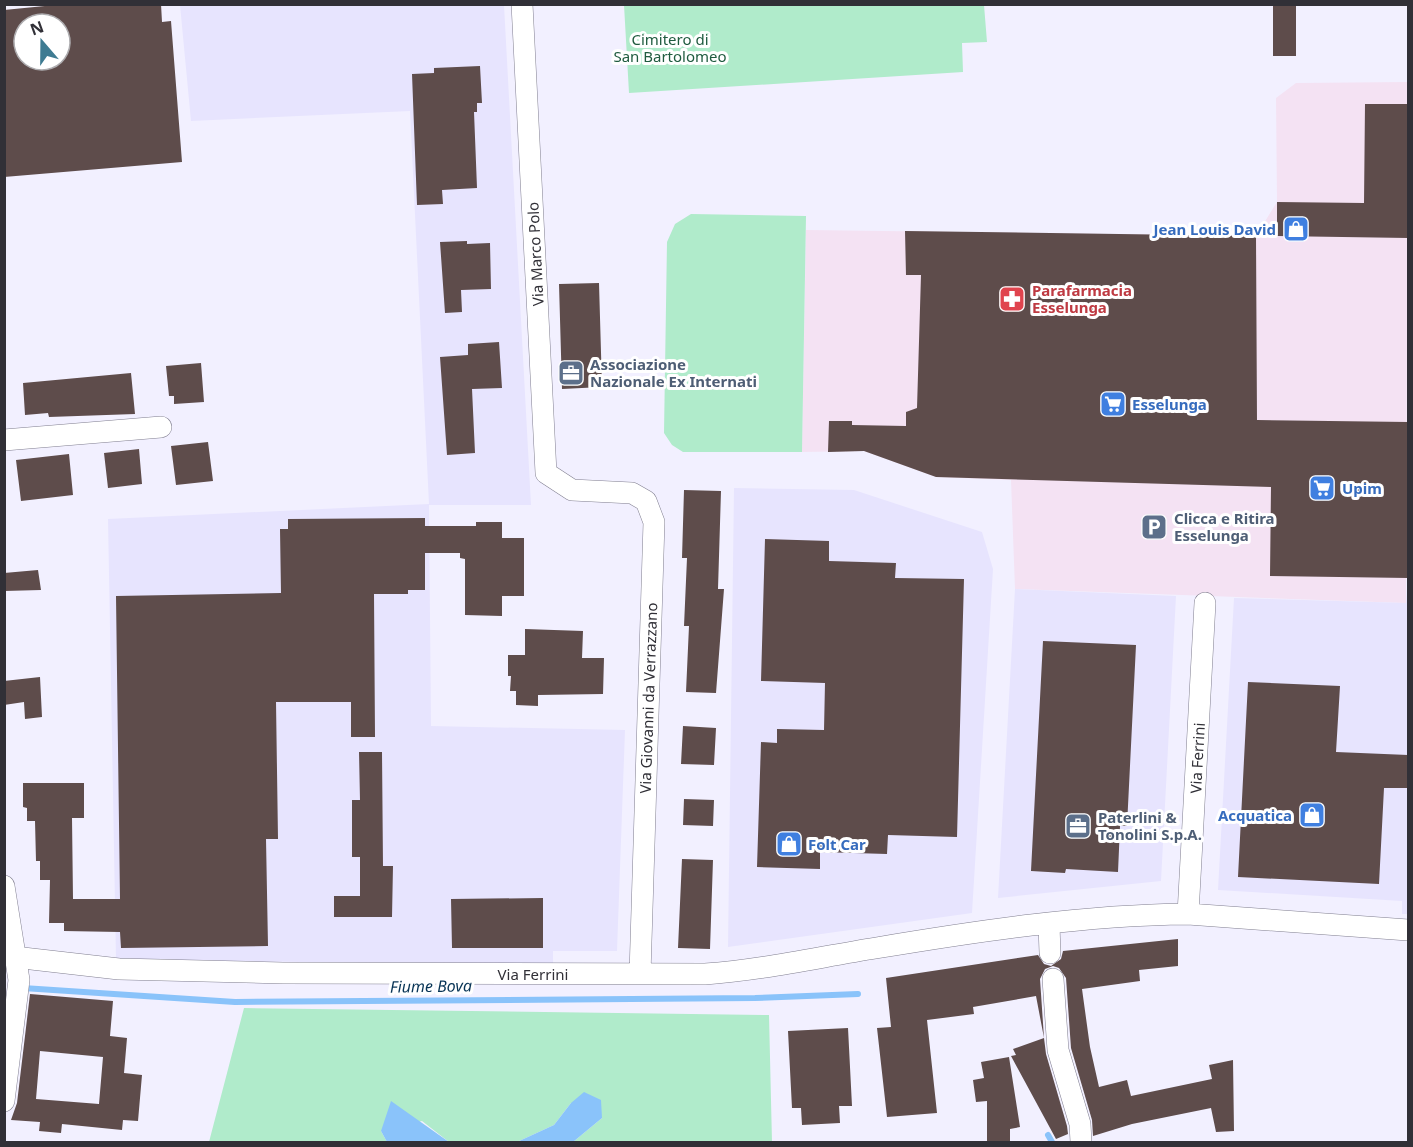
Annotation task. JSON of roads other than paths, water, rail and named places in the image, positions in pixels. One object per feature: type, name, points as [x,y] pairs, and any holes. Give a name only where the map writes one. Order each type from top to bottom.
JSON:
[{"type":"street","name":"Via Marco Polo","points":[[522,4],[546,473],[572,490]]},
{"type":"street","points":[[4,440],[161,427]]},
{"type":"street","name":"Via Giovanni da Verrazzano","points":[[572,490],[632,493],[646,501],[654,522],[640,974]]},
{"type":"street","name":"Via Ferrini","points":[[1188,914],[1205,603]]},
{"type":"street","points":[[4,886],[19,980],[10,1004],[4,1101]]},
{"type":"street","name":"Via Ferrini","points":[[14,957],[119,969],[295,973],[640,974],[749,971],[928,940],[1152,914],[1188,914],[1408,930]]},
{"type":"street","points":[[1048,925],[1050,953]]},
{"type":"street","points":[[1053,979],[1058,1050],[1080,1124],[1082,1143]]},
{"type":"water","points":[[584,1092],[601,1100],[602,1118],[573,1142],[517,1142],[554,1125],[571,1103]]},
{"type":"water","points":[[391,1101],[449,1142],[387,1142],[381,1131]]},
{"type":"waterway","name":"Fiume Bova","points":[[23,988],[235,1002],[755,998],[858,994]]},
{"type":"waterway","name":"Fiume Bova","points":[[1048,1135],[1052,1142]]},
{"type":"place","name":"Jean Louis David","points":[[1296,229]]},
{"type":"place","name":"Parafarmacia Esselunga","points":[[1012,299]]},
{"type":"place","name":"Associazione Nazionale Ex Internati","points":[[571,373]]},
{"type":"place","name":"Esselunga","points":[[1113,404]]},
{"type":"place","name":"Upim","points":[[1322,488]]},
{"type":"place","name":"Clicca e Ritira Esselunga","points":[[1154,527]]},
{"type":"place","name":"Acquatica","points":[[1312,815]]},
{"type":"place","name":"Paterlini & Tonolini S.p.A.","points":[[1078,826]]},
{"type":"place","name":"Folt Car","points":[[789,844]]},
{"type":"park label","name":"Cimitero di San Bartolomeo","points":[[670,48]]}]
